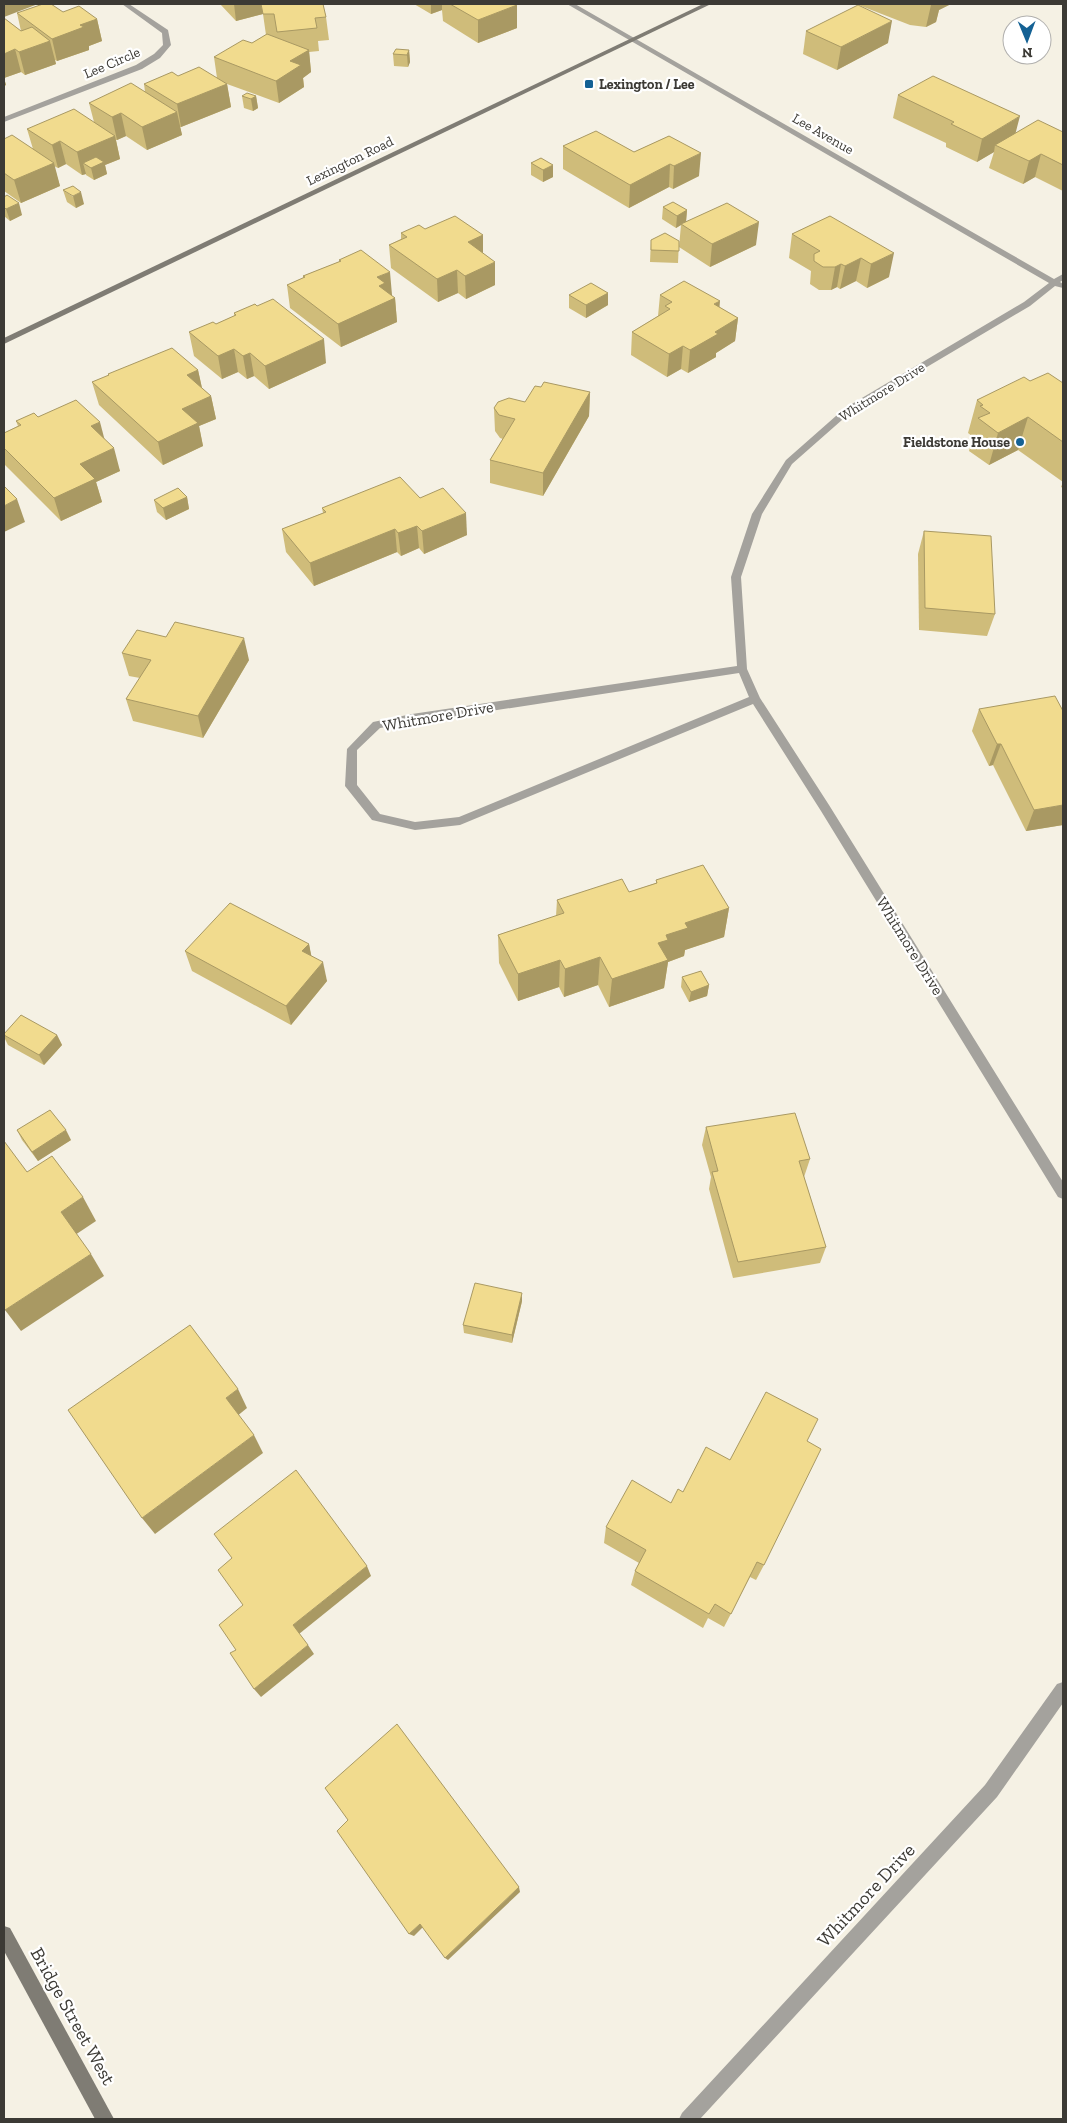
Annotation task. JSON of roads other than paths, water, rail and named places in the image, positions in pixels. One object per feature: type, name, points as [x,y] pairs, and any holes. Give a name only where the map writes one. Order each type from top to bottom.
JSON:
[{"type":"main road","name":"Lexington Road","points":[[4,341],[708,4]]},
{"type":"main road","name":"Bridge Street West","points":[[4,1934],[105,2119]]},
{"type":"street","name":"Lee Circle","points":[[4,120],[139,67],[156,56],[167,45],[165,32],[125,4]]},
{"type":"street","name":"Lee Avenue","points":[[570,4],[1061,282]]},
{"type":"street","name":"Whitmore Drive","points":[[1061,282],[848,410],[789,462],[757,514],[736,577],[742,669],[755,698],[1063,1193]]},
{"type":"street","name":"Whitmore Drive","points":[[742,669],[412,718],[376,726],[352,750],[351,786],[376,817],[415,826],[460,822],[755,698]]},
{"type":"street","name":"Whitmore Drive","points":[[688,2119],[991,1791],[1063,1690]]},
{"type":"place","name":"Lexington / Lee","points":[[589,84]]},
{"type":"place","name":"Fieldstone House","points":[[1020,442]]}]
